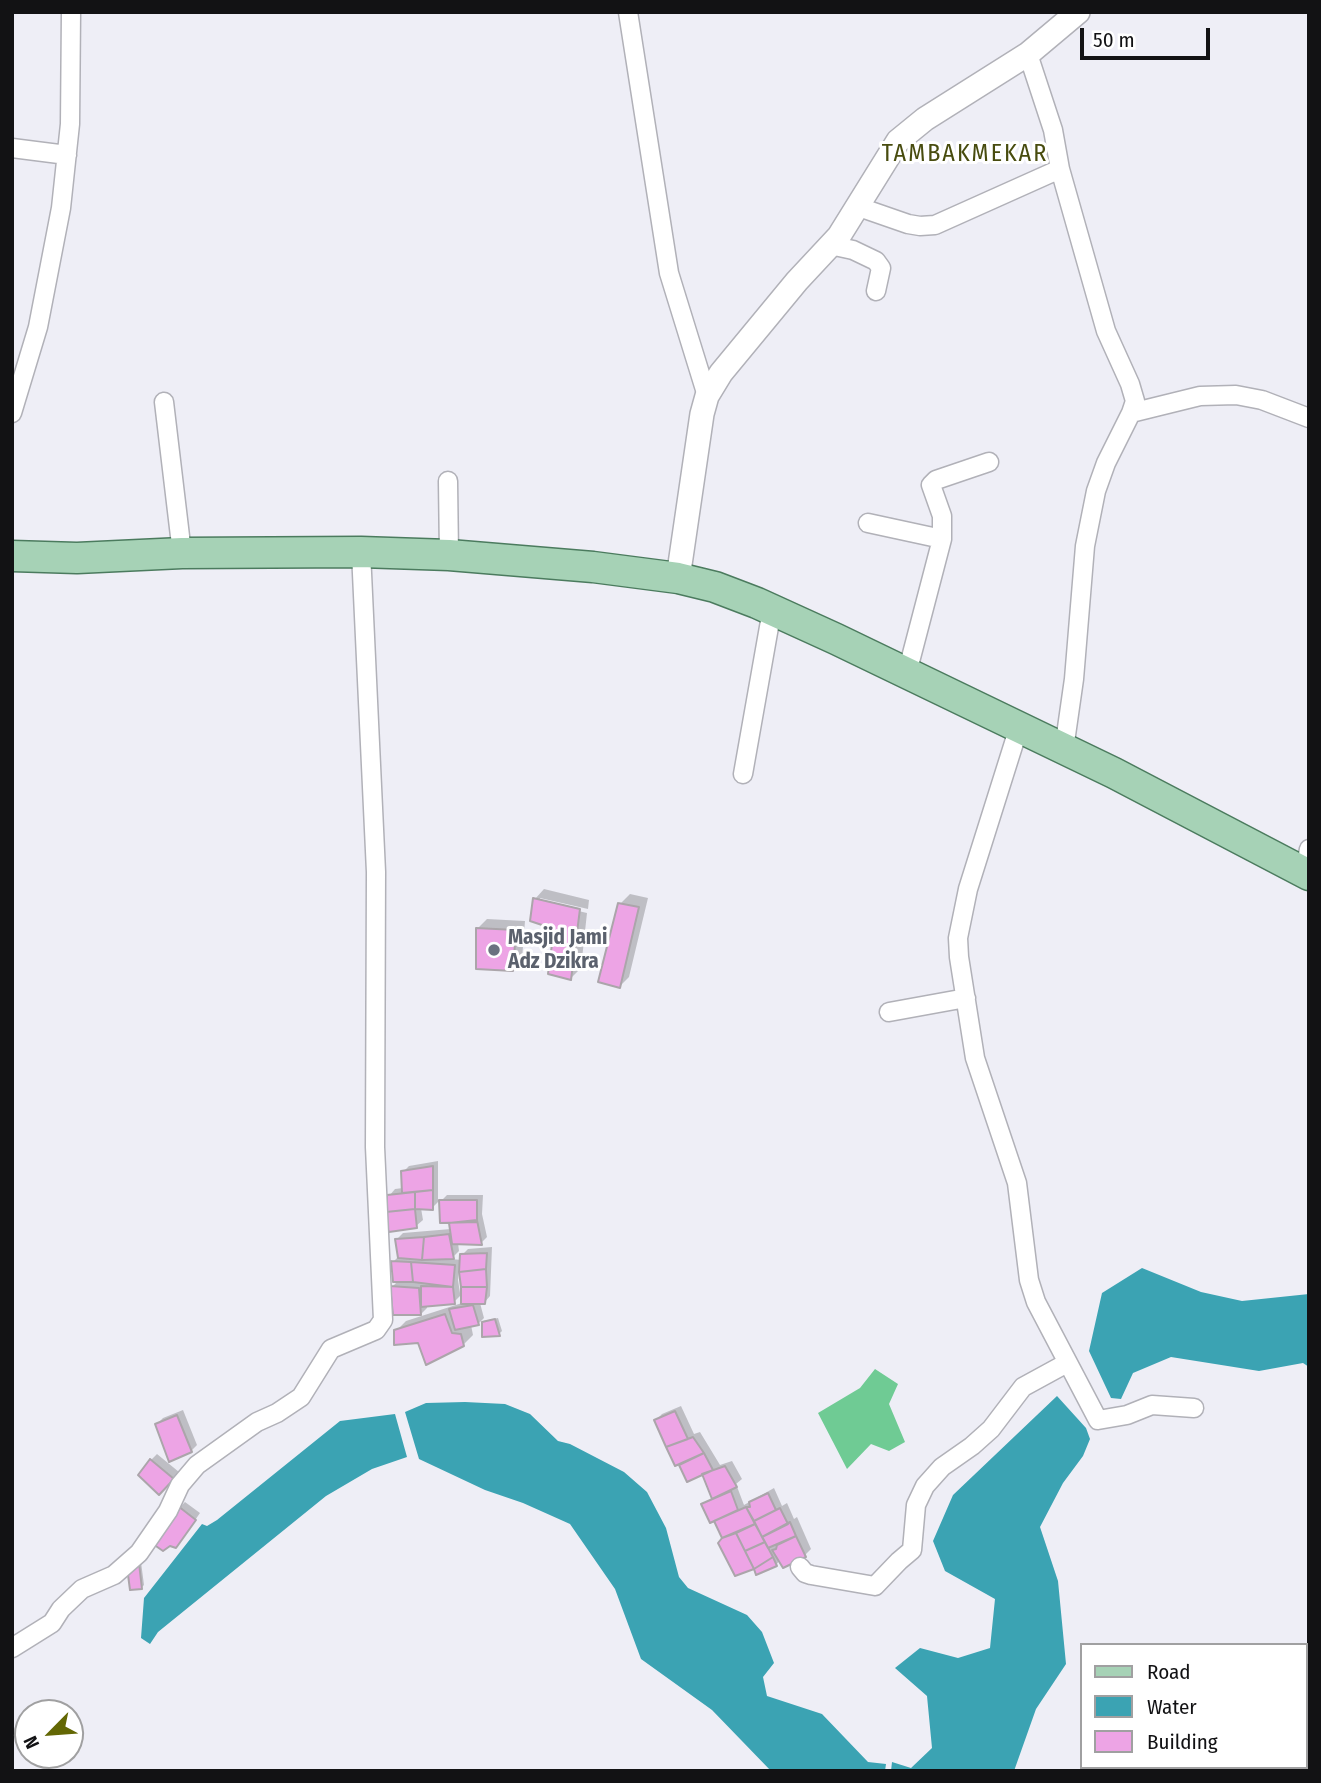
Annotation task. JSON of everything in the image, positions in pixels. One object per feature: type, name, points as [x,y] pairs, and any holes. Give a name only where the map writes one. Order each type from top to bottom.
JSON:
[{"type":"main road","points":[[12,556],[76,558],[181,553],[361,552],[449,555],[593,566],[678,578],[715,587],[772,610],[1307,865]]},
{"type":"street","points":[[12,413],[17,386],[38,327],[61,208],[70,124],[71,12]]},
{"type":"street","points":[[678,578],[702,414],[707,396],[721,373],[859,207],[898,141],[908,131],[1028,54],[1078,12]]},
{"type":"street","points":[[632,13],[669,273],[707,396]]},
{"type":"street","points":[[1028,54],[1053,130],[1060,169],[1106,331],[1135,401],[1106,463],[1085,546],[1074,679],[1064,749]]},
{"type":"street","points":[[12,148],[67,155]]},
{"type":"street","points":[[859,207],[908,224],[935,225],[1060,169]]},
{"type":"street","points":[[830,245],[853,250],[877,261],[881,268],[876,291]]},
{"type":"street","points":[[1131,413],[1200,396],[1236,395],[1262,400],[1309,418]]},
{"type":"street","points":[[164,402],[181,553]]},
{"type":"street","points":[[907,673],[942,539],[942,516],[931,485],[936,480],[989,462]]},
{"type":"street","points":[[448,481],[449,555]]},
{"type":"street","points":[[869,523],[942,539]]},
{"type":"street","points":[[12,1648],[52,1623],[61,1609],[82,1590],[114,1575],[139,1553],[168,1511],[180,1485],[197,1465],[257,1422],[301,1397],[331,1349],[376,1330],[383,1320],[375,1147],[376,872],[361,552]]},
{"type":"street","points":[[743,774],[772,610]]},
{"type":"street","points":[[1019,727],[985,833],[961,922],[959,957],[975,1058],[1014,1171],[1029,1280],[1036,1301],[1070,1370],[1098,1420],[1152,1405],[1194,1408]]},
{"type":"street","points":[[888,1012],[966,998]]},
{"type":"street","points":[[800,1567],[811,1575],[876,1586],[912,1550],[916,1504],[925,1486],[942,1467],[991,1429],[1023,1387],[1070,1370]]},
{"type":"green space","points":[[875,1369],[898,1384],[889,1404],[905,1442],[889,1451],[871,1444],[847,1469],[818,1413],[860,1388]]},
{"type":"water","points":[[1142,1268],[1201,1292],[1242,1301],[1309,1294],[1309,1367],[1303,1363],[1259,1371],[1171,1357],[1133,1373],[1121,1399],[1111,1398],[1089,1351],[1102,1293]]},
{"type":"water","points":[[1057,1396],[1086,1428],[1090,1439],[1083,1456],[1063,1483],[1040,1527],[1058,1581],[1066,1664],[1036,1709],[1014,1771],[891,1771],[892,1762],[911,1768],[932,1748],[927,1696],[895,1668],[920,1648],[958,1658],[990,1648],[995,1599],[945,1571],[933,1541],[953,1495]]},
{"type":"water","points":[[426,1403],[505,1404],[530,1414],[558,1441],[570,1444],[624,1472],[647,1492],[666,1528],[679,1577],[688,1588],[747,1615],[762,1632],[774,1663],[763,1677],[767,1696],[822,1714],[868,1762],[886,1764],[885,1771],[771,1771],[712,1710],[641,1659],[615,1589],[570,1524],[485,1490],[419,1459],[405,1412]]},
{"type":"water","points":[[395,1414],[407,1457],[372,1469],[326,1496],[158,1632],[150,1644],[141,1638],[144,1598],[202,1524],[207,1526],[217,1520],[340,1421]]},
{"type":"building","points":[[533,898],[580,909],[571,980],[548,974],[554,929],[530,921]]},
{"type":"building","points":[[618,903],[639,907],[620,988],[598,982]]},
{"type":"building","points":[[476,928],[516,930],[513,971],[476,969]]},
{"type":"building","points":[[433,1166],[433,1190],[402,1193],[401,1171]]},
{"type":"building","points":[[433,1190],[433,1210],[415,1209],[415,1192]]},
{"type":"building","points":[[415,1192],[415,1209],[386,1212],[387,1195]]},
{"type":"building","points":[[439,1200],[477,1200],[477,1222],[440,1223]]},
{"type":"building","points":[[415,1209],[417,1228],[389,1232],[383,1220],[386,1212]]},
{"type":"building","points":[[477,1220],[482,1245],[452,1244],[449,1223]]},
{"type":"building","points":[[449,1234],[454,1259],[422,1260],[424,1237]]},
{"type":"building","points":[[424,1237],[422,1260],[398,1258],[395,1239]]},
{"type":"building","points":[[487,1253],[486,1269],[459,1272],[460,1254]]},
{"type":"building","points":[[391,1261],[411,1262],[413,1282],[393,1282]]},
{"type":"building","points":[[411,1262],[455,1265],[453,1287],[413,1282]]},
{"type":"building","points":[[486,1269],[487,1287],[461,1287],[459,1272]]},
{"type":"building","points":[[390,1286],[419,1288],[421,1315],[393,1315]]},
{"type":"building","points":[[421,1286],[453,1287],[455,1304],[421,1307]]},
{"type":"building","points":[[461,1287],[487,1287],[485,1304],[461,1304]]},
{"type":"building","points":[[473,1305],[479,1325],[455,1330],[449,1309]]},
{"type":"building","points":[[445,1314],[452,1333],[461,1334],[464,1346],[426,1365],[418,1343],[394,1345],[394,1330]]},
{"type":"building","points":[[495,1319],[500,1336],[482,1337],[482,1322]]},
{"type":"building","points":[[675,1411],[688,1439],[666,1447],[654,1420]]},
{"type":"building","points":[[177,1415],[192,1452],[169,1462],[155,1424]]},
{"type":"building","points":[[693,1437],[704,1453],[675,1466],[666,1447]]},
{"type":"building","points":[[704,1453],[713,1470],[687,1482],[679,1465]]},
{"type":"building","points":[[150,1459],[174,1479],[159,1495],[138,1475]]},
{"type":"building","points":[[725,1466],[737,1487],[712,1499],[702,1474]]},
{"type":"building","points":[[731,1491],[738,1510],[710,1523],[701,1504]]},
{"type":"building","points":[[768,1493],[776,1510],[754,1521],[746,1507],[750,1507],[749,1502]]},
{"type":"building","points":[[178,1506],[196,1520],[176,1548],[170,1546],[163,1551],[153,1544]]},
{"type":"building","points":[[746,1507],[755,1524],[722,1538],[714,1521]]},
{"type":"building","points":[[780,1508],[788,1524],[762,1537],[754,1521]]},
{"type":"building","points":[[790,1522],[796,1536],[768,1548],[762,1537]]},
{"type":"building","points":[[755,1524],[765,1542],[745,1551],[736,1533]]},
{"type":"building","points":[[736,1533],[754,1569],[735,1576],[718,1543],[722,1538]]},
{"type":"building","points":[[796,1536],[806,1557],[783,1568],[772,1550]]},
{"type":"building","points":[[765,1542],[773,1557],[754,1569],[745,1551]]},
{"type":"building","points":[[773,1557],[777,1566],[756,1575],[754,1569]]},
{"type":"building","points":[[139,1563],[142,1589],[130,1590],[127,1567]]},
{"type":"place","name":"Masjid Jami Adz Dzikra","points":[[494,950]]},
{"type":"district","name":"TAMBAKMEKAR","points":[[965,154]]}]
